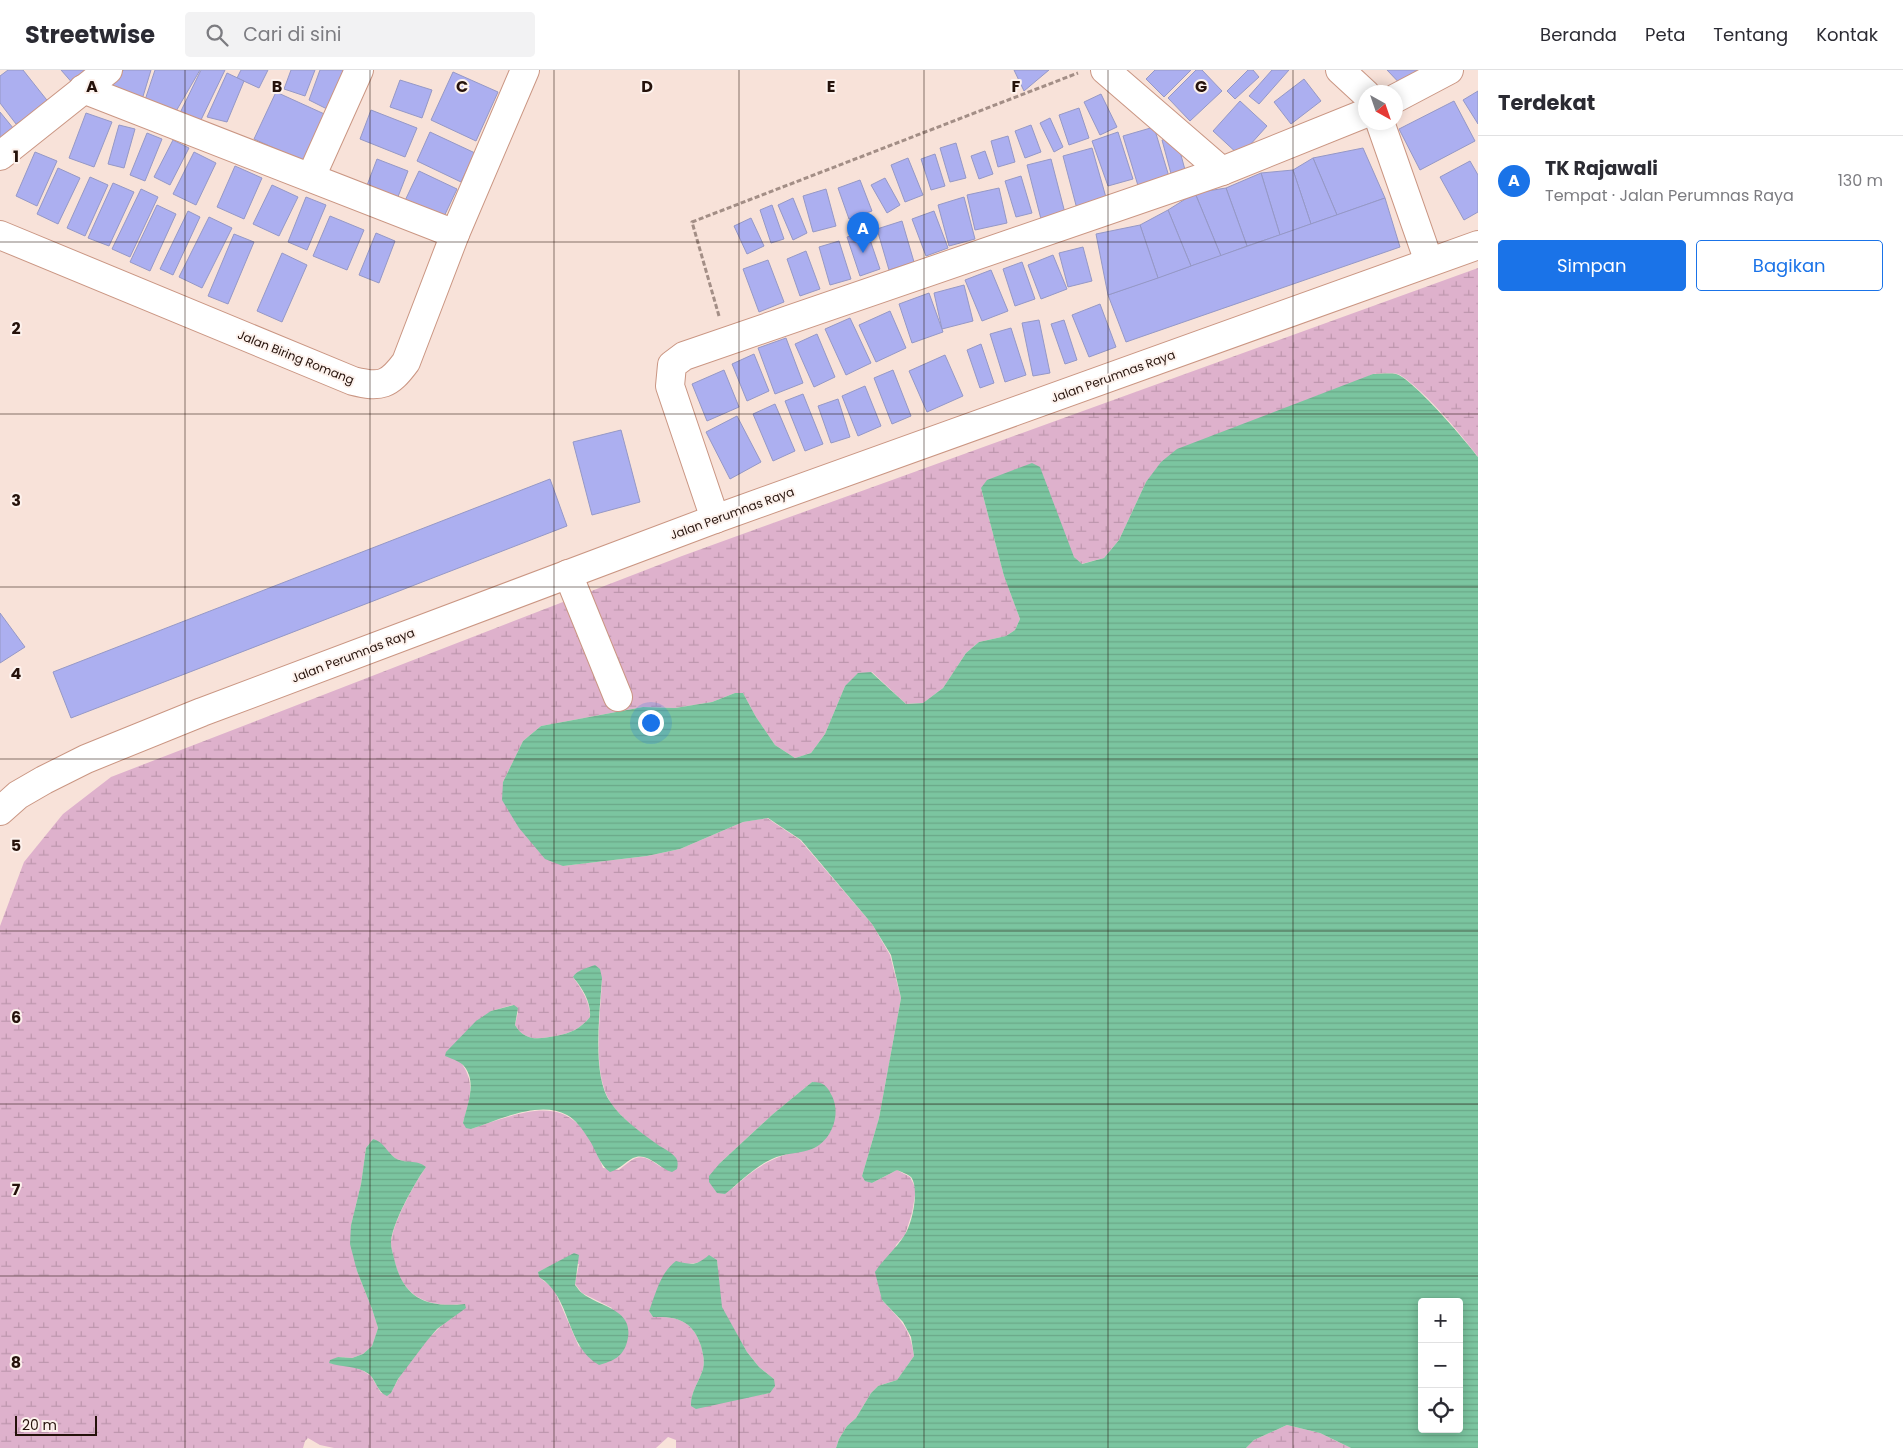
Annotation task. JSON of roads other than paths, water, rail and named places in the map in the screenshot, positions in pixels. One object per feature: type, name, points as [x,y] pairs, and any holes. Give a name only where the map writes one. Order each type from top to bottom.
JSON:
[{"type":"street","points":[[0,156],[108,70]]},
{"type":"street","points":[[311,177],[359,70]]},
{"type":"street","name":"Jalan Biring Romang","points":[[0,235],[353,381],[371,386],[386,384],[395,377],[406,362],[455,234],[525,70]]},
{"type":"street","points":[[1105,70],[1222,171]]},
{"type":"street","points":[[1340,70],[1358,87]]},
{"type":"street","points":[[1403,94],[1449,70]]},
{"type":"street","points":[[83,89],[455,234]]},
{"type":"street","points":[[715,519],[670,386],[672,365],[684,356],[1222,171],[1358,116]]},
{"type":"street","points":[[1383,130],[1429,262]]},
{"type":"street","name":"Jalan Perumnas Raya","points":[[0,811],[18,795],[86,759],[220,706],[715,519],[1478,245]]},
{"type":"street","points":[[568,574],[618,697]]},
{"type":"place","name":"TK Rajawali","points":[[863,253]]}]
